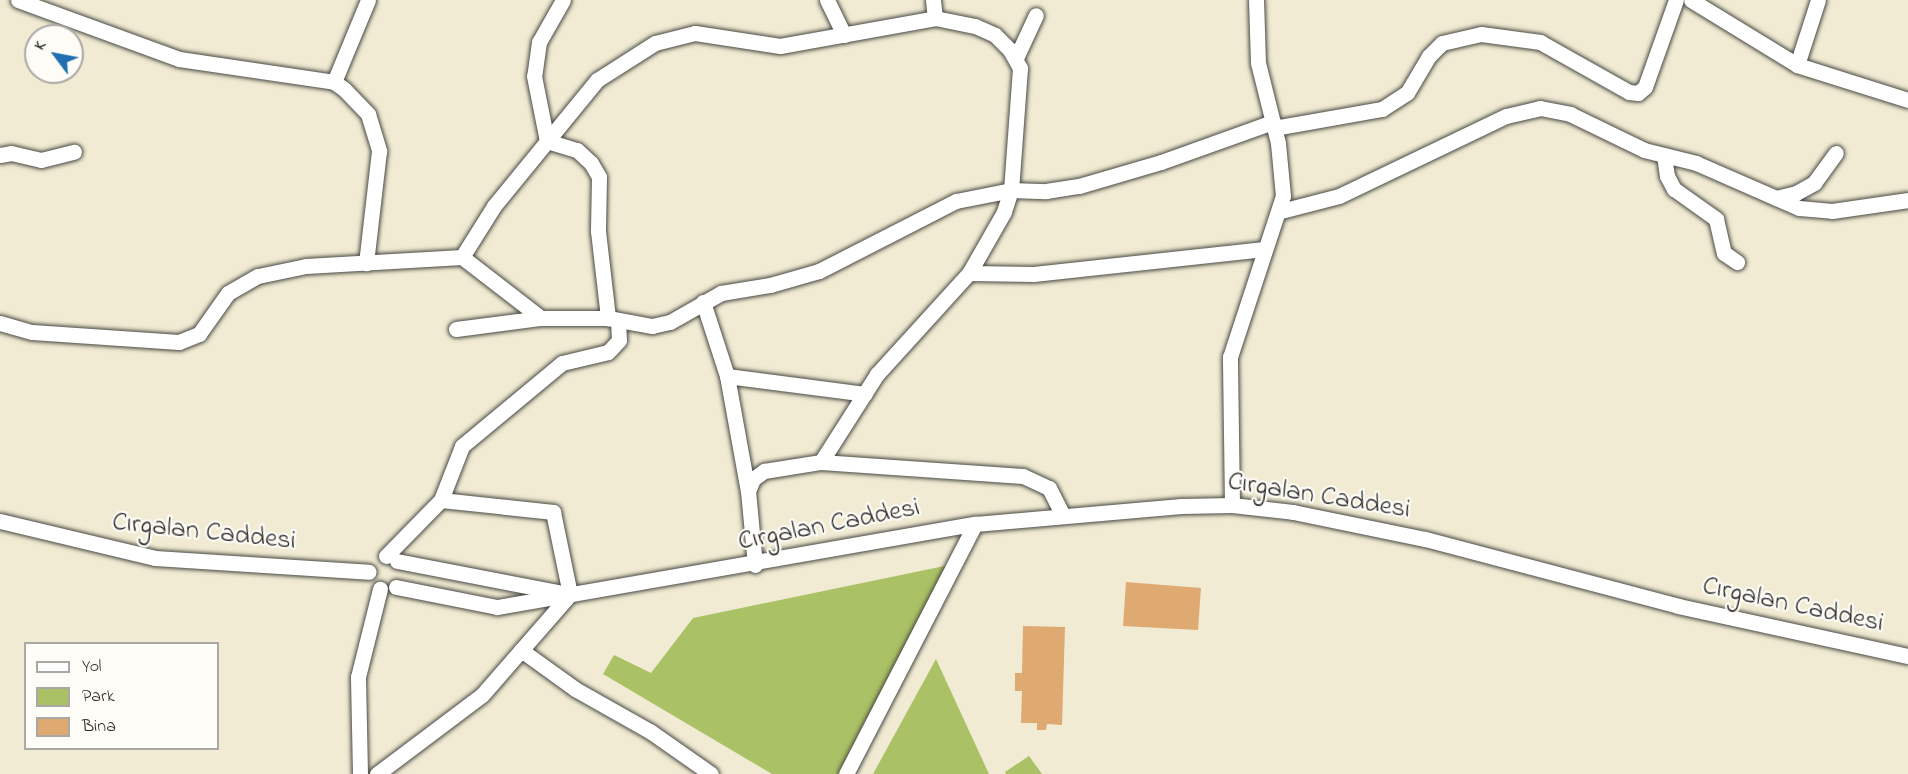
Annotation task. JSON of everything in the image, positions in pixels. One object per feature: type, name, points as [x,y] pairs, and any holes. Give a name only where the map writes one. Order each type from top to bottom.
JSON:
[{"type":"street","points":[[18,0],[179,59],[334,82],[362,105],[377,138],[378,164],[366,263]]},
{"type":"street","points":[[334,82],[368,0]]},
{"type":"street","points":[[547,141],[533,64],[538,42],[563,0]]},
{"type":"street","points":[[827,0],[844,34]]},
{"type":"street","points":[[933,0],[935,18]]},
{"type":"street","points":[[1232,505],[1230,357],[1264,249],[1281,211],[1284,180],[1258,63],[1256,0]]},
{"type":"street","points":[[456,329],[541,318],[613,319],[661,325],[721,293],[770,285],[819,271],[956,201],[1011,190],[1046,191],[1079,186],[1273,125],[1370,113],[1391,105],[1413,87],[1435,49],[1456,37],[1481,34],[1540,42],[1629,92],[1638,93],[1646,87],[1676,0]]},
{"type":"street","points":[[1690,0],[1797,65],[1908,100]]},
{"type":"street","points":[[1797,65],[1818,0]]},
{"type":"street","points":[[1016,58],[1036,15]]},
{"type":"street","points":[[462,257],[494,206],[597,80],[669,37],[708,34],[780,46],[935,18],[985,30],[1004,42],[1016,58],[1020,68],[1011,190],[997,229],[969,273],[877,374],[821,462]]},
{"type":"street","points":[[1281,211],[1339,196],[1506,116],[1528,109],[1570,114],[1644,150],[1696,163],[1776,198],[1820,212],[1908,200]]},
{"type":"street","points":[[392,559],[403,572],[396,587],[380,589],[373,584],[369,572],[374,561],[392,559],[441,500],[462,446],[562,363],[608,352],[619,340],[613,319],[598,231],[599,177],[591,163],[577,150],[547,141]]},
{"type":"street","points":[[0,155],[11,153],[41,160],[74,152]]},
{"type":"street","points":[[1776,198],[1814,183],[1836,153]]},
{"type":"street","points":[[1664,155],[1674,189],[1716,219],[1721,229],[1722,249],[1737,262]]},
{"type":"street","points":[[969,273],[1034,274],[1264,249]]},
{"type":"street","points":[[0,323],[48,333],[186,341],[205,329],[222,300],[247,280],[306,266],[462,257],[541,318]]},
{"type":"street","points":[[703,302],[727,376],[748,491],[754,565]]},
{"type":"street","points":[[727,376],[865,394]]},
{"type":"street","points":[[748,491],[753,479],[764,471],[821,462],[1030,477],[1049,488],[1063,515]]},
{"type":"street","points":[[377,774],[482,695],[570,594],[553,512],[441,500]]},
{"type":"street","name":"Cırgalan Caddesi","points":[[396,587],[498,607],[754,565],[975,524],[1063,515],[1232,505],[1293,512],[1425,538],[1678,606],[1908,656]]},
{"type":"street","name":"Cırgalan Caddesi","points":[[0,521],[155,558],[369,572]]},
{"type":"street","points":[[846,774],[975,524]]},
{"type":"street","name":"Cırgalan Caddesi","points":[[392,559],[570,594]]},
{"type":"street","points":[[360,774],[358,677],[380,589]]},
{"type":"street","points":[[521,650],[575,689],[651,732],[711,774]]},
{"type":"green space","points":[[959,563],[845,774],[772,774],[603,674],[614,655],[651,673],[693,618]]},
{"type":"green space","points":[[936,659],[989,774],[873,774]]},
{"type":"green space","points":[[1029,756],[1042,774],[1006,774],[1005,772]]},
{"type":"building","points":[[1126,582],[1201,588],[1198,630],[1123,626]]},
{"type":"building","points":[[1023,626],[1065,627],[1062,725],[1047,724],[1046,730],[1037,730],[1037,723],[1021,723],[1022,691],[1015,691],[1015,673],[1022,673]]}]
